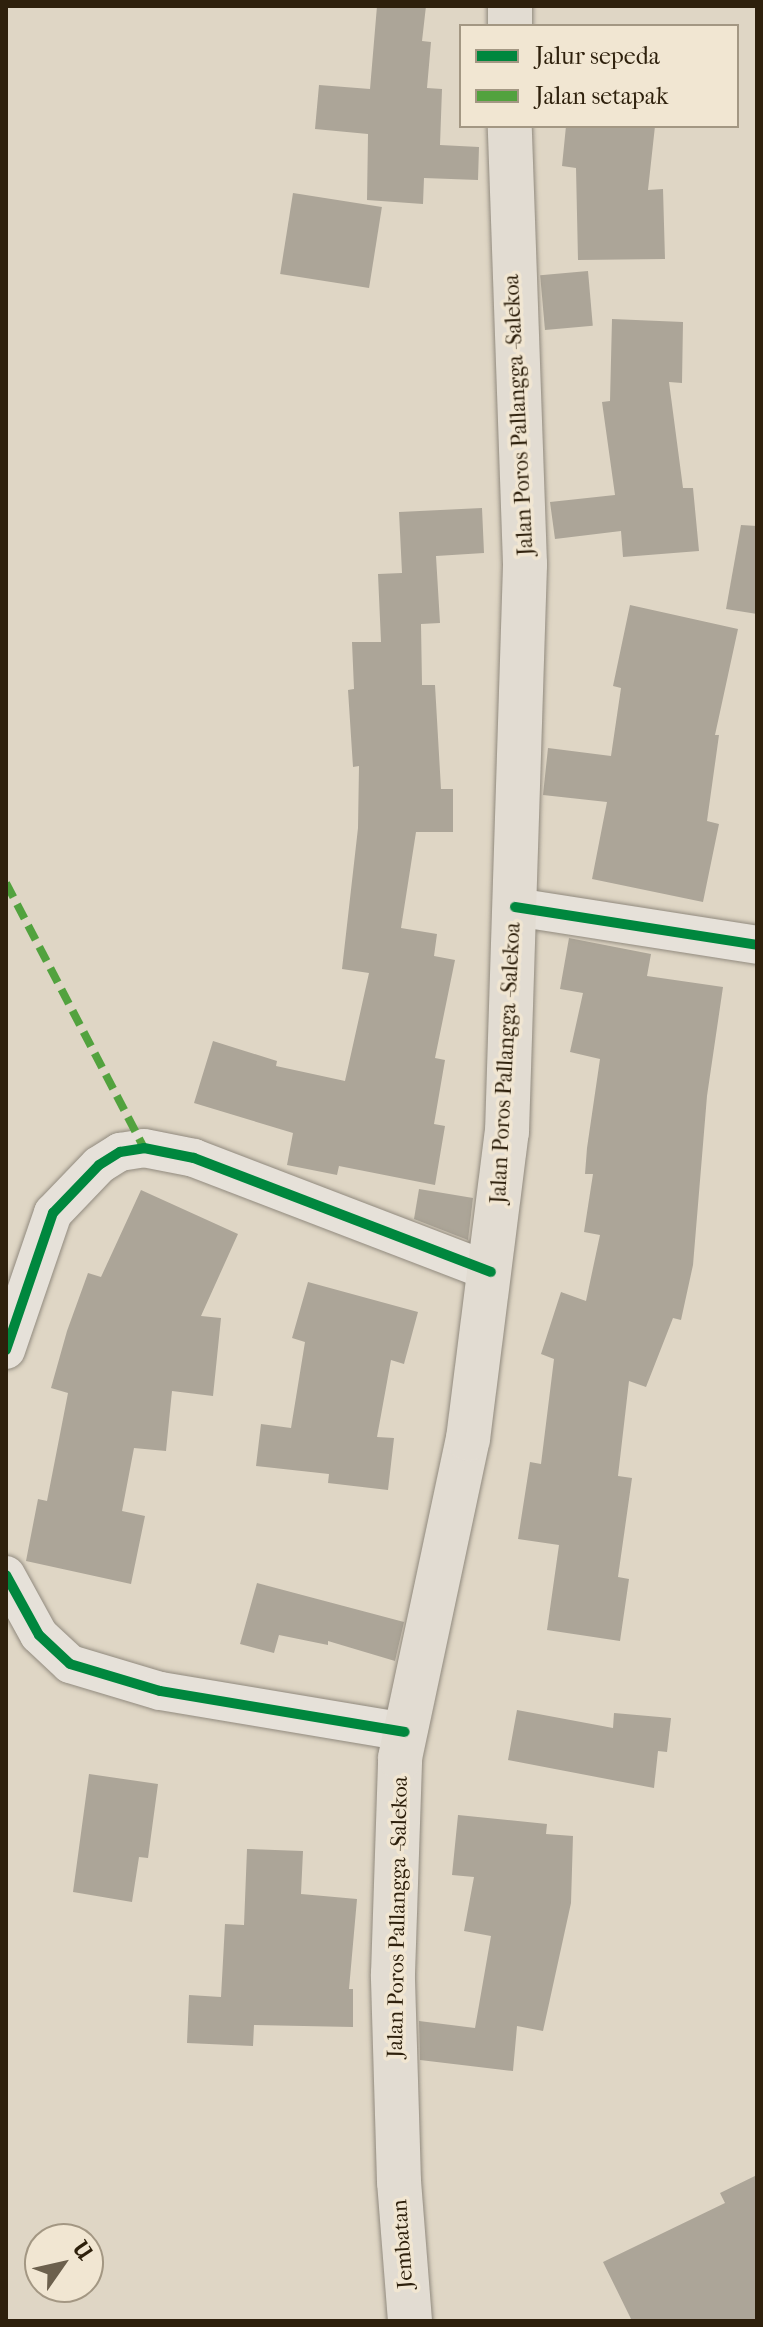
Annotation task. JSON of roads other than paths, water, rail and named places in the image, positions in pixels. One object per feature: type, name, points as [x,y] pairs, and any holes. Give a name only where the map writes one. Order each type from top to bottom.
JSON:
[{"type":"main road","name":"Jalan Poros Pallangga -Salekoa","points":[[399,2182],[394,1857],[405,1732],[468,1439],[507,1132],[525,564],[510,128]]},
{"type":"main road","name":"Jembatan","points":[[399,2182],[409,2313]]},
{"type":"street","points":[[515,907],[757,945]]},
{"type":"street","points":[[6,1350],[53,1213],[99,1165],[120,1152],[144,1148],[194,1158],[491,1272]]},
{"type":"street","points":[[6,1575],[39,1635],[70,1664],[160,1691],[405,1732]]}]
